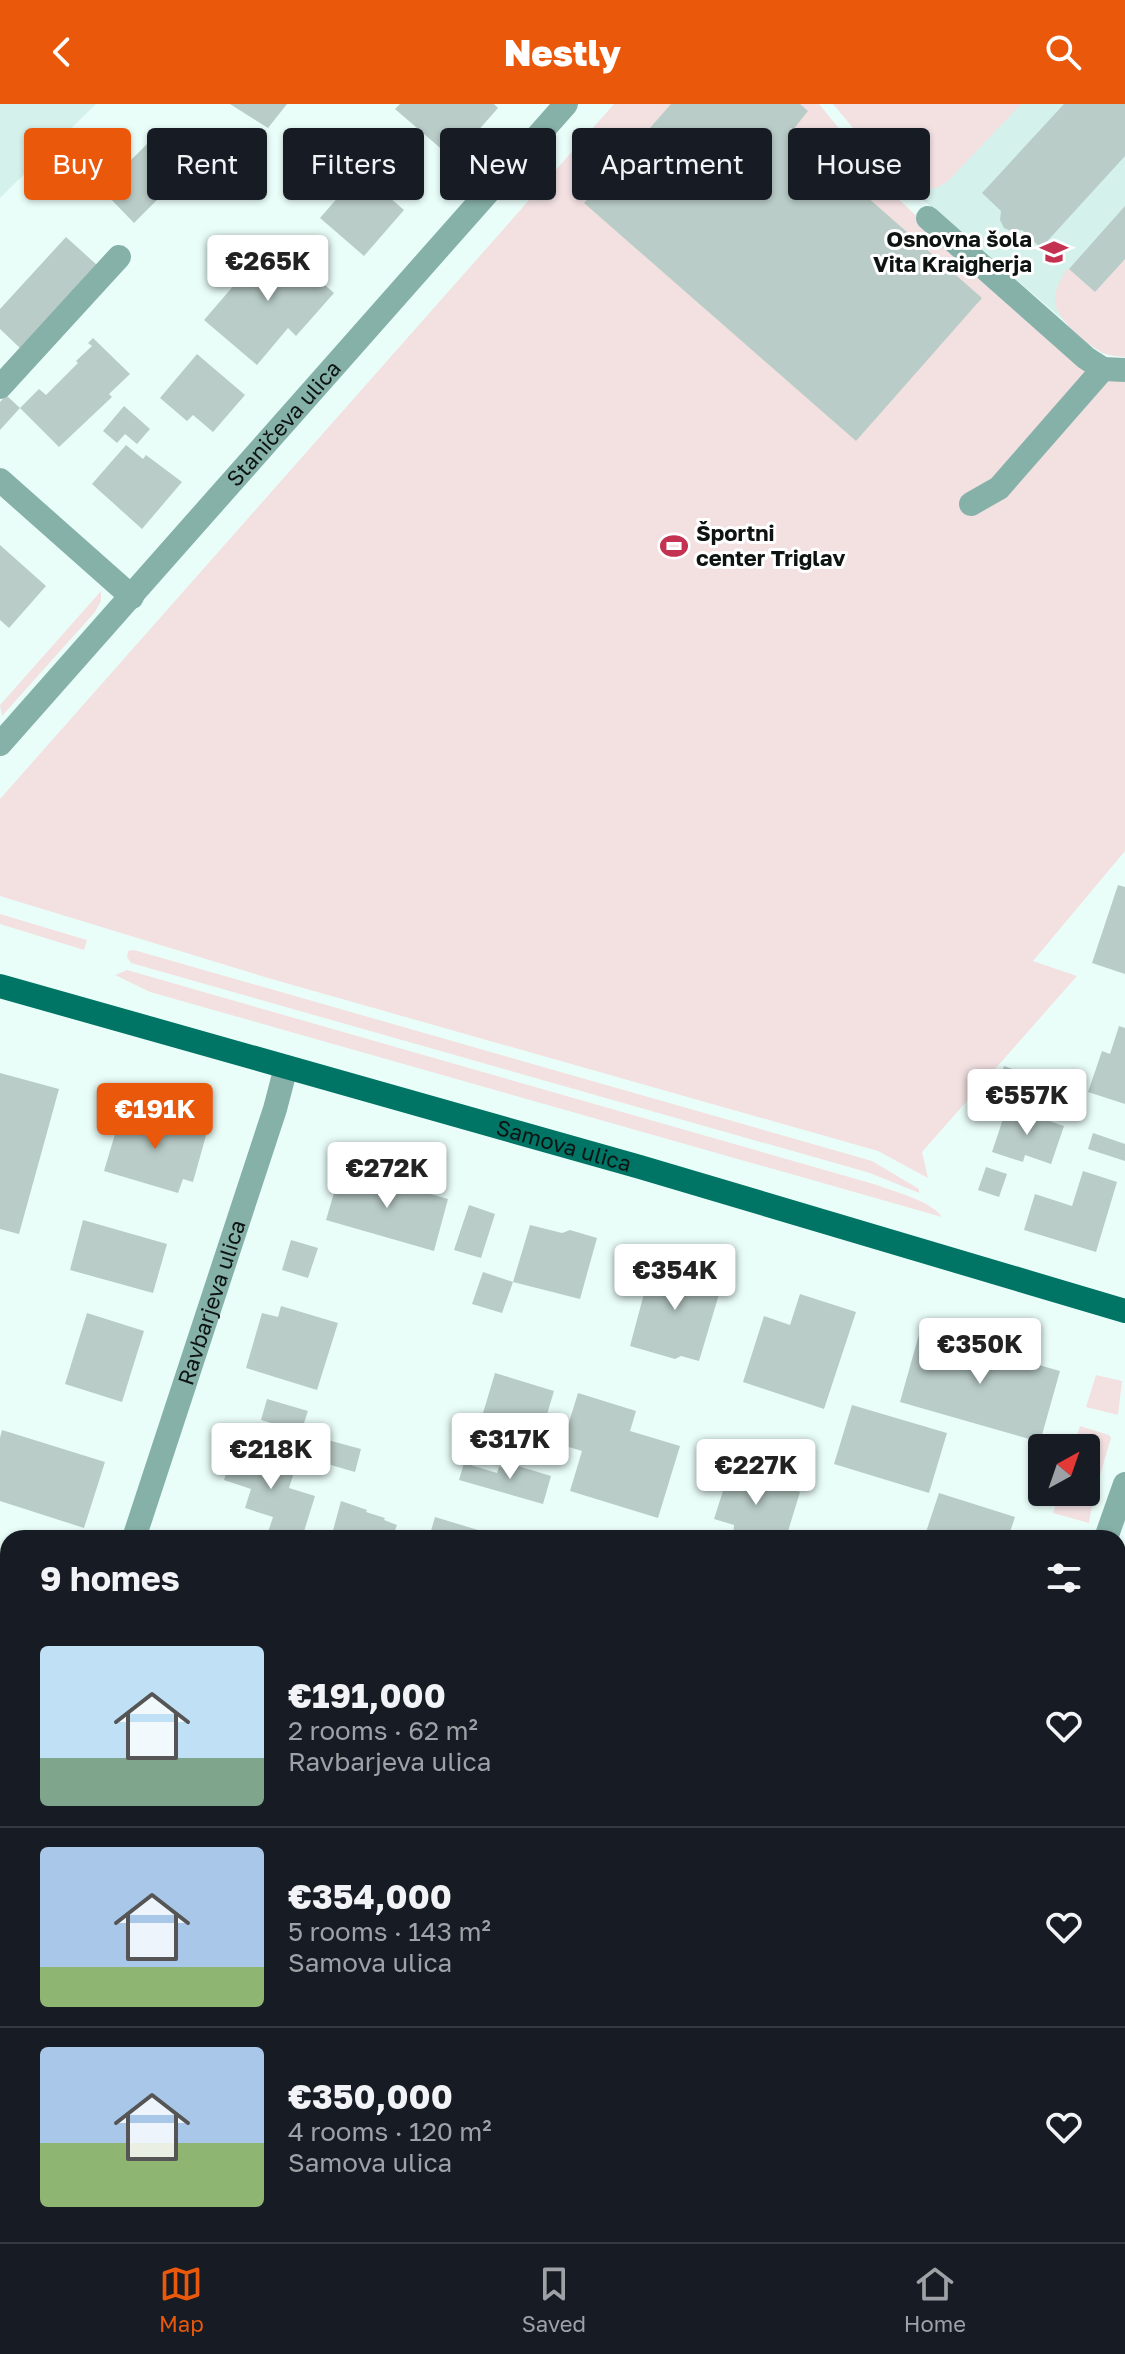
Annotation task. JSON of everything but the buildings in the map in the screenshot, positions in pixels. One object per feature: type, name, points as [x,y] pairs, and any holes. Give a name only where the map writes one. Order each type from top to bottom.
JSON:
[{"type":"main road","name":"Samova ulica","points":[[0,986],[640,1167],[1125,1311]]},
{"type":"street","name":"Staničeva ulica","points":[[0,744],[566,104]]},
{"type":"street","points":[[928,218],[1086,358],[1114,370],[999,488],[971,504]]},
{"type":"street","points":[[0,387],[119,257]]},
{"type":"street","points":[[0,480],[132,597]]},
{"type":"street","name":"Ravbarjeva ulica","points":[[137,1530],[275,1109],[286,1067]]},
{"type":"street","points":[[1109,1530],[1125,1484]]},
{"type":"shaded area","points":[[0,104],[96,104],[71,128],[24,128],[24,174],[0,198]]},
{"type":"shaded area","name":"Športni center Triglav","points":[[614,104],[819,104],[839,128],[788,128],[788,200],[900,200],[1042,334],[1125,380],[1125,851],[1033,961],[1077,976],[922,1152],[928,1178],[878,1151],[268,978],[0,896],[0,799],[529,200],[556,200],[556,170],[572,152],[572,200],[772,200],[772,128],[593,128]]},
{"type":"shaded area","name":"Osnovna šola Vita Kraigherja","points":[[833,104],[1125,104],[1125,357],[1102,353],[923,200],[930,200],[930,128],[854,128]]},
{"type":"shaded area","points":[[833,104],[1021,104],[948,181],[933,189],[930,189],[930,128],[853,128]]},
{"type":"shaded area","points":[[1125,259],[1125,357],[1106,354],[1091,346],[1066,323],[1055,300],[1066,270],[1069,269],[1095,292]]},
{"type":"shaded area","points":[[101,591],[101,601],[95,612],[2,716],[0,705]]},
{"type":"shaded area","points":[[0,914],[87,940],[84,950],[0,924]]},
{"type":"shaded area","points":[[134,950],[872,1161],[919,1189],[919,1193],[870,1173],[131,963],[127,957],[128,951]]},
{"type":"shaded area","points":[[127,970],[877,1185],[930,1206],[942,1217],[150,992],[115,975]]},
{"type":"shaded area","points":[[1096,1375],[1122,1381],[1118,1415],[1086,1407]]},
{"type":"shaded area","points":[[1080,1426],[1111,1438],[1100,1475],[1100,1434],[1077,1434]]},
{"type":"shaded area","points":[[1055,1506],[1092,1506],[1089,1523],[1053,1513]]},
{"type":"place","name":"Osnovna šola Vita Kraigherja","points":[[1054,252]]},
{"type":"place","name":"Športni center Triglav","points":[[674,546]]}]
